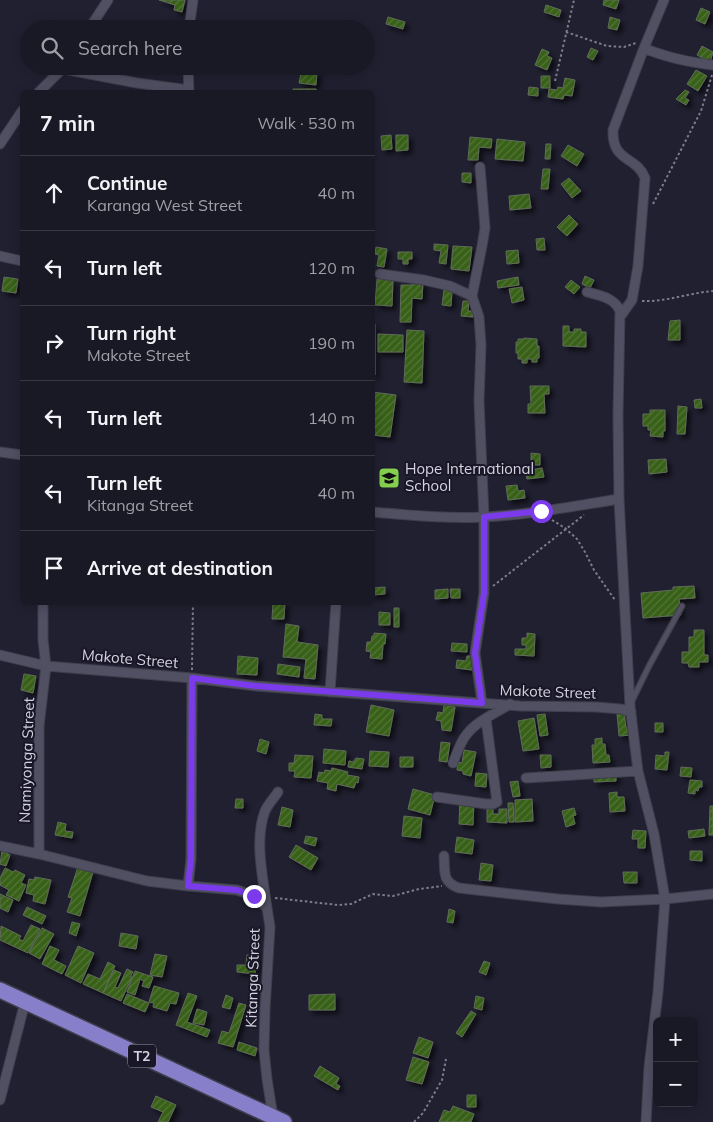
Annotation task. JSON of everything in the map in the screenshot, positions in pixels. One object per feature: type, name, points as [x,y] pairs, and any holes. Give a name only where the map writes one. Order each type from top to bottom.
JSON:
[{"type":"highway","name":"T2","points":[[0,990],[279,1119]]},
{"type":"street","points":[[95,20],[108,0]]},
{"type":"street","points":[[190,20],[193,0]]},
{"type":"street","points":[[620,317],[632,300],[638,266],[645,178],[642,172],[616,149],[613,130],[664,0]]},
{"type":"street","points":[[645,46],[659,55],[679,61],[713,65]]},
{"type":"street","points":[[41,90],[57,75]]},
{"type":"street","points":[[98,75],[182,90]]},
{"type":"street","points":[[188,75],[189,90]]},
{"type":"street","points":[[0,144],[20,114]]},
{"type":"street","points":[[480,167],[485,228],[472,296],[479,317],[481,345],[479,401],[484,517],[484,593],[475,653],[482,703]]},
{"type":"street","points":[[0,256],[20,261]]},
{"type":"street","points":[[380,274],[424,280],[450,286],[472,296]]},
{"type":"street","points":[[587,292],[615,302],[620,311],[619,499],[630,709],[638,771],[654,834],[665,899],[658,992],[649,1067],[646,1122]]},
{"type":"street","points":[[0,452],[20,455]]},
{"type":"street","points":[[375,512],[439,517],[484,517],[541,511],[619,499]]},
{"type":"street","points":[[43,605],[43,640],[46,666]]},
{"type":"street","points":[[330,692],[336,605]]},
{"type":"street","name":"Makote Street","points":[[0,655],[46,666],[192,678],[256,686],[482,703],[630,709]]},
{"type":"street","name":"Namiyonga Street","points":[[40,854],[39,726],[46,666]]},
{"type":"street","points":[[188,886],[191,858],[192,678]]},
{"type":"street","points":[[453,763],[468,732],[510,704]]},
{"type":"street","points":[[437,797],[486,804],[497,802],[486,719]]},
{"type":"street","points":[[526,778],[638,771]]},
{"type":"street","points":[[267,908],[260,848],[260,828],[266,810],[278,792]]},
{"type":"street","name":"Kitanga Street","points":[[0,846],[147,881],[237,890],[254,896],[267,908],[270,927],[264,1050],[267,1079],[279,1119]]},
{"type":"street","points":[[444,856],[446,878],[451,885],[485,892],[601,902],[665,899],[713,894]]},
{"type":"street","points":[[0,1100],[24,1002]]},
{"type":"lane","points":[[630,709],[649,666],[682,606]]},
{"type":"path","points":[[555,80],[574,0]]},
{"type":"path","points":[[566,32],[607,46],[624,47],[633,44],[645,46]]},
{"type":"path","points":[[652,206],[701,111],[713,73]]},
{"type":"path","points":[[632,300],[666,300],[693,293],[713,291]]},
{"type":"path","points":[[541,511],[565,528],[576,539],[607,591],[624,611]]},
{"type":"path","points":[[484,593],[585,514]]},
{"type":"path","points":[[192,678],[193,605]]},
{"type":"path","points":[[266,897],[338,905],[351,904],[373,894],[394,896],[419,889],[451,885]]},
{"type":"path","points":[[414,1122],[423,1113],[442,1080],[446,1059]]},
{"type":"building","points":[[159,0],[185,0],[182,12],[174,10],[175,5]]},
{"type":"building","points":[[604,0],[619,0],[616,9],[603,5]]},
{"type":"building","points":[[546,5],[561,10],[559,17],[544,12]]},
{"type":"building","points":[[701,8],[710,12],[705,24],[696,20]]},
{"type":"building","points":[[388,17],[405,22],[403,29],[386,24]]},
{"type":"building","points":[[610,17],[620,20],[617,30],[608,28]]},
{"type":"building","points":[[702,46],[713,52],[710,62],[697,55]]},
{"type":"building","points":[[591,48],[598,51],[593,60],[587,57]]},
{"type":"building","points":[[542,49],[549,52],[547,56],[552,58],[547,70],[535,65]]},
{"type":"building","points":[[696,70],[707,76],[698,91],[687,84]]},
{"type":"building","points":[[301,75],[317,75],[316,85],[299,83]]},
{"type":"building","points":[[541,76],[550,76],[550,88],[541,88]]},
{"type":"building","points":[[565,78],[575,80],[572,96],[564,95],[563,99],[548,97],[549,89],[557,90],[558,87],[563,88]]},
{"type":"building","points":[[529,87],[538,88],[538,96],[528,95]]},
{"type":"building","points":[[293,89],[316,89],[316,90]]},
{"type":"building","points":[[685,90],[689,92],[685,98],[689,100],[686,105],[676,99]]},
{"type":"building","points":[[391,135],[392,149],[382,150],[381,136]]},
{"type":"building","points":[[396,135],[408,135],[408,150],[396,151]]},
{"type":"building","points":[[470,137],[492,139],[491,148],[479,147],[478,160],[468,160]]},
{"type":"building","points":[[497,139],[525,142],[523,161],[495,159]]},
{"type":"building","points":[[546,144],[551,144],[550,159],[545,159]]},
{"type":"building","points":[[568,145],[584,154],[577,166],[561,156]]},
{"type":"building","points":[[543,169],[550,169],[548,189],[541,189]]},
{"type":"building","points":[[462,173],[471,173],[471,183],[462,182]]},
{"type":"building","points":[[569,178],[581,191],[572,198],[561,184]]},
{"type":"building","points":[[529,194],[531,208],[510,210],[509,196]]},
{"type":"building","points":[[569,215],[578,224],[567,236],[557,227]]},
{"type":"building","points":[[544,238],[545,250],[537,250],[536,239]]},
{"type":"building","points":[[434,244],[448,245],[446,264],[439,263],[441,251],[434,250]]},
{"type":"building","points":[[453,246],[472,247],[469,271],[451,269]]},
{"type":"building","points":[[376,247],[387,249],[384,267],[377,266],[379,255],[375,254]]},
{"type":"building","points":[[518,250],[519,263],[507,264],[506,251]]},
{"type":"building","points":[[398,252],[412,252],[412,259],[408,259],[408,264],[403,264],[403,259],[398,259]]},
{"type":"building","points":[[585,276],[594,280],[590,288],[582,284]]},
{"type":"building","points":[[4,277],[18,279],[16,293],[2,291]]},
{"type":"building","points":[[518,277],[519,285],[498,288],[497,281]]},
{"type":"building","points":[[377,279],[393,280],[392,306],[375,305]]},
{"type":"building","points":[[571,280],[580,287],[574,294],[565,287]]},
{"type":"building","points":[[414,281],[423,282],[422,299],[412,298],[411,322],[400,322],[401,285],[413,285]]},
{"type":"building","points":[[522,287],[524,300],[512,303],[509,289]]},
{"type":"building","points":[[444,290],[452,291],[451,306],[442,305]]},
{"type":"building","points":[[463,301],[469,301],[468,311],[473,311],[473,317],[461,316]]},
{"type":"building","points":[[680,320],[680,340],[668,340],[670,321]]},
{"type":"building","points":[[563,326],[569,326],[569,332],[574,332],[574,329],[581,329],[581,332],[586,332],[586,347],[563,346]]},
{"type":"building","points":[[407,330],[424,331],[422,383],[404,382]]},
{"type":"building","points":[[378,334],[403,335],[403,352],[378,352]]},
{"type":"building","points":[[518,339],[537,339],[539,358],[537,358],[537,362],[527,359],[527,363],[522,363],[522,359],[518,359],[516,342],[518,342]]},
{"type":"building","points":[[530,386],[549,386],[549,394],[544,394],[545,413],[528,413],[528,404],[531,404]]},
{"type":"building","points":[[375,392],[396,395],[390,437],[375,435]]},
{"type":"building","points":[[701,399],[702,408],[695,408],[694,400]]},
{"type":"building","points":[[678,406],[687,407],[685,434],[677,434]]},
{"type":"building","points":[[650,410],[665,410],[665,431],[663,431],[663,437],[650,436],[651,430],[648,430],[648,426],[643,426],[643,414],[650,414]]},
{"type":"building","points":[[531,453],[540,454],[540,465],[531,465]]},
{"type":"building","points":[[666,459],[667,472],[649,474],[648,460]]},
{"type":"building","points":[[542,468],[544,477],[527,479],[525,471]]},
{"type":"building","points":[[517,485],[518,491],[524,490],[525,498],[508,500],[506,486]]},
{"type":"building","points":[[694,586],[695,598],[679,599],[681,615],[643,618],[641,593],[673,590],[673,587]]},
{"type":"building","points":[[385,587],[385,594],[375,595],[375,588]]},
{"type":"building","points":[[448,589],[448,598],[435,599],[435,590]]},
{"type":"building","points":[[450,589],[460,589],[460,598],[451,598]]},
{"type":"building","points":[[273,605],[285,605],[284,619],[272,619]]},
{"type":"building","points":[[394,608],[399,608],[399,627],[394,627]]},
{"type":"building","points":[[379,612],[390,613],[390,625],[379,625]]},
{"type":"building","points":[[286,624],[299,626],[297,642],[318,645],[315,679],[304,678],[306,659],[283,657]]},
{"type":"building","points":[[694,630],[704,630],[704,655],[708,655],[708,662],[699,662],[699,667],[689,667],[688,663],[682,663],[682,652],[689,652],[689,637],[694,637]]},
{"type":"building","points":[[374,633],[386,634],[382,659],[370,658],[371,652],[366,651],[367,642],[371,642]]},
{"type":"building","points":[[527,633],[535,634],[534,656],[515,655],[515,649],[526,649],[526,645],[522,645],[522,638],[527,638]]},
{"type":"building","points":[[452,643],[467,644],[467,652],[451,651]]},
{"type":"building","points":[[238,656],[258,658],[257,675],[237,674]]},
{"type":"building","points":[[467,656],[473,656],[472,670],[456,668],[457,660],[466,661]]},
{"type":"building","points":[[278,664],[300,667],[299,677],[277,674]]},
{"type":"building","points":[[24,674],[36,676],[33,693],[21,690]]},
{"type":"building","points":[[371,705],[394,710],[389,736],[366,732]]},
{"type":"building","points":[[444,705],[455,707],[451,731],[442,730],[441,721],[436,720],[438,712],[443,713]]},
{"type":"building","points":[[624,712],[626,728],[630,728],[631,735],[619,736],[617,713]]},
{"type":"building","points":[[315,714],[322,715],[322,719],[332,719],[331,726],[314,725]]},
{"type":"building","points":[[545,714],[548,735],[540,736],[537,715]]},
{"type":"building","points":[[534,718],[539,749],[523,751],[518,721]]},
{"type":"building","points":[[655,723],[663,723],[663,732],[655,732]]},
{"type":"building","points":[[602,738],[602,744],[605,744],[606,755],[609,755],[610,762],[593,763],[592,745],[595,745],[595,739]]},
{"type":"building","points":[[260,739],[269,742],[266,754],[257,751]]},
{"type":"building","points":[[441,742],[450,743],[447,762],[439,761]]},
{"type":"building","points":[[324,749],[346,751],[345,765],[323,763]]},
{"type":"building","points":[[464,750],[476,752],[471,776],[457,770],[458,762],[462,763]]},
{"type":"building","points":[[370,751],[389,752],[388,767],[369,766]]},
{"type":"building","points":[[665,752],[669,752],[667,770],[655,769],[656,755],[665,756]]},
{"type":"building","points":[[295,755],[313,756],[311,778],[294,777],[295,771],[289,771],[289,763],[294,763]]},
{"type":"building","points":[[540,755],[551,755],[551,767],[541,768]]},
{"type":"building","points":[[400,757],[413,757],[413,767],[400,767]]},
{"type":"building","points":[[356,758],[364,759],[362,769],[348,767],[349,761],[353,762]]},
{"type":"building","points":[[681,767],[692,768],[691,777],[680,776]]},
{"type":"building","points":[[332,768],[348,772],[347,775],[359,777],[358,783],[356,782],[354,788],[337,784],[336,791],[327,789],[328,783],[317,781],[319,772],[331,771]]},
{"type":"building","points":[[476,773],[487,774],[486,787],[475,786]]},
{"type":"building","points":[[616,773],[616,781],[594,782],[594,774]]},
{"type":"building","points":[[690,780],[702,781],[702,787],[699,787],[698,791],[695,790],[695,794],[688,793]]},
{"type":"building","points":[[518,781],[520,796],[513,797],[510,782]]},
{"type":"building","points":[[413,789],[435,795],[430,815],[408,809]]},
{"type":"building","points":[[617,792],[617,797],[624,797],[625,811],[610,812],[609,793]]},
{"type":"building","points":[[236,799],[243,799],[243,808],[235,808]]},
{"type":"building","points":[[460,799],[474,800],[473,825],[459,824]]},
{"type":"building","points":[[532,799],[533,821],[515,822],[515,800]]},
{"type":"building","points":[[508,803],[513,803],[514,822],[509,822]]},
{"type":"building","points":[[710,806],[713,806],[713,835],[709,835]]},
{"type":"building","points":[[282,807],[293,810],[290,827],[278,825]]},
{"type":"building","points":[[487,807],[493,807],[493,814],[499,814],[499,809],[507,809],[507,823],[487,822]]},
{"type":"building","points":[[574,808],[576,815],[573,816],[575,824],[566,827],[562,811]]},
{"type":"building","points":[[404,816],[422,818],[420,838],[402,836]]},
{"type":"building","points":[[58,822],[66,824],[65,831],[73,832],[72,838],[55,835]]},
{"type":"building","points":[[704,829],[705,836],[689,838],[688,831]]},
{"type":"building","points":[[633,830],[646,831],[645,848],[638,848],[638,839],[632,839]]},
{"type":"building","points":[[306,836],[317,838],[315,846],[304,843]]},
{"type":"building","points":[[457,837],[474,840],[472,854],[455,852]]},
{"type":"building","points":[[296,845],[318,858],[311,870],[289,857]]},
{"type":"building","points":[[2,851],[10,855],[6,866],[0,864]]},
{"type":"building","points":[[690,851],[702,851],[702,861],[690,860]]},
{"type":"building","points":[[481,863],[493,865],[491,881],[479,880]]},
{"type":"building","points":[[78,867],[93,872],[80,916],[67,912],[72,898],[68,897]]},
{"type":"building","points":[[5,868],[25,875],[21,883],[26,885],[19,901],[6,895],[9,890],[0,885],[0,878]]},
{"type":"building","points":[[623,872],[637,872],[637,883],[624,883]]},
{"type":"building","points":[[35,877],[51,880],[45,904],[33,901],[34,895],[26,893],[29,879],[34,880]]},
{"type":"building","points":[[0,894],[13,900],[8,912],[0,908]]},
{"type":"building","points":[[27,907],[46,916],[42,924],[23,915]]},
{"type":"building","points":[[449,909],[455,911],[453,923],[447,922]]},
{"type":"building","points":[[72,922],[80,924],[76,936],[69,933]]},
{"type":"building","points":[[31,925],[40,929],[28,953],[0,940],[1,926],[21,936],[19,939],[23,941]]},
{"type":"building","points":[[42,928],[54,934],[40,959],[29,953]]},
{"type":"building","points":[[121,933],[138,936],[136,949],[119,946]]},
{"type":"building","points":[[50,946],[59,950],[54,960],[66,966],[62,974],[42,964]]},
{"type":"building","points":[[78,946],[94,953],[81,983],[65,975]]},
{"type":"building","points":[[155,954],[167,956],[162,977],[150,975]]},
{"type":"building","points":[[247,955],[257,956],[255,974],[237,972],[237,965],[246,965]]},
{"type":"building","points":[[484,961],[490,963],[486,975],[479,972]]},
{"type":"building","points":[[108,962],[115,966],[103,993],[83,984],[88,974],[100,979]]},
{"type":"building","points":[[127,969],[133,972],[121,1001],[103,993],[114,970],[121,973],[115,987],[118,988]]},
{"type":"building","points":[[135,971],[153,977],[149,988],[142,986],[144,981],[140,979],[135,995],[127,992]]},
{"type":"building","points":[[154,986],[179,993],[176,1004],[170,1003],[167,1011],[153,1007],[154,1003],[149,1002]]},
{"type":"building","points":[[188,993],[197,996],[187,1022],[210,1030],[207,1037],[176,1025]]},
{"type":"building","points":[[127,994],[149,1003],[145,1012],[123,1003]]},
{"type":"building","points":[[335,994],[335,1010],[309,1010],[309,995]]},
{"type":"building","points":[[226,995],[233,998],[230,1009],[222,1007]]},
{"type":"building","points":[[476,996],[484,998],[482,1010],[474,1008]]},
{"type":"building","points":[[239,1003],[246,1005],[233,1047],[218,1043],[222,1031],[229,1033]]},
{"type":"building","points":[[197,1009],[207,1012],[204,1025],[193,1023]]},
{"type":"building","points":[[471,1011],[476,1014],[462,1037],[456,1033]]},
{"type":"building","points":[[419,1037],[433,1042],[428,1058],[413,1053]]},
{"type":"building","points":[[239,1042],[257,1048],[255,1056],[237,1050]]},
{"type":"building","points":[[413,1057],[429,1062],[422,1084],[406,1080]]},
{"type":"building","points":[[320,1066],[339,1078],[336,1084],[340,1086],[338,1090],[314,1076]]},
{"type":"building","points":[[467,1095],[476,1095],[476,1107],[467,1107]]},
{"type":"building","points":[[156,1096],[176,1105],[168,1122],[158,1122],[163,1112],[151,1107]]},
{"type":"building","points":[[453,1106],[474,1114],[471,1122],[439,1122],[444,1110],[450,1112]]},
{"type":"place","name":"Hope International School","points":[[389,478]]},
{"type":"route","points":[[254,896],[237,890],[188,886],[191,858],[192,678],[256,686],[482,703],[475,653],[484,593],[484,517],[541,511]]}]
